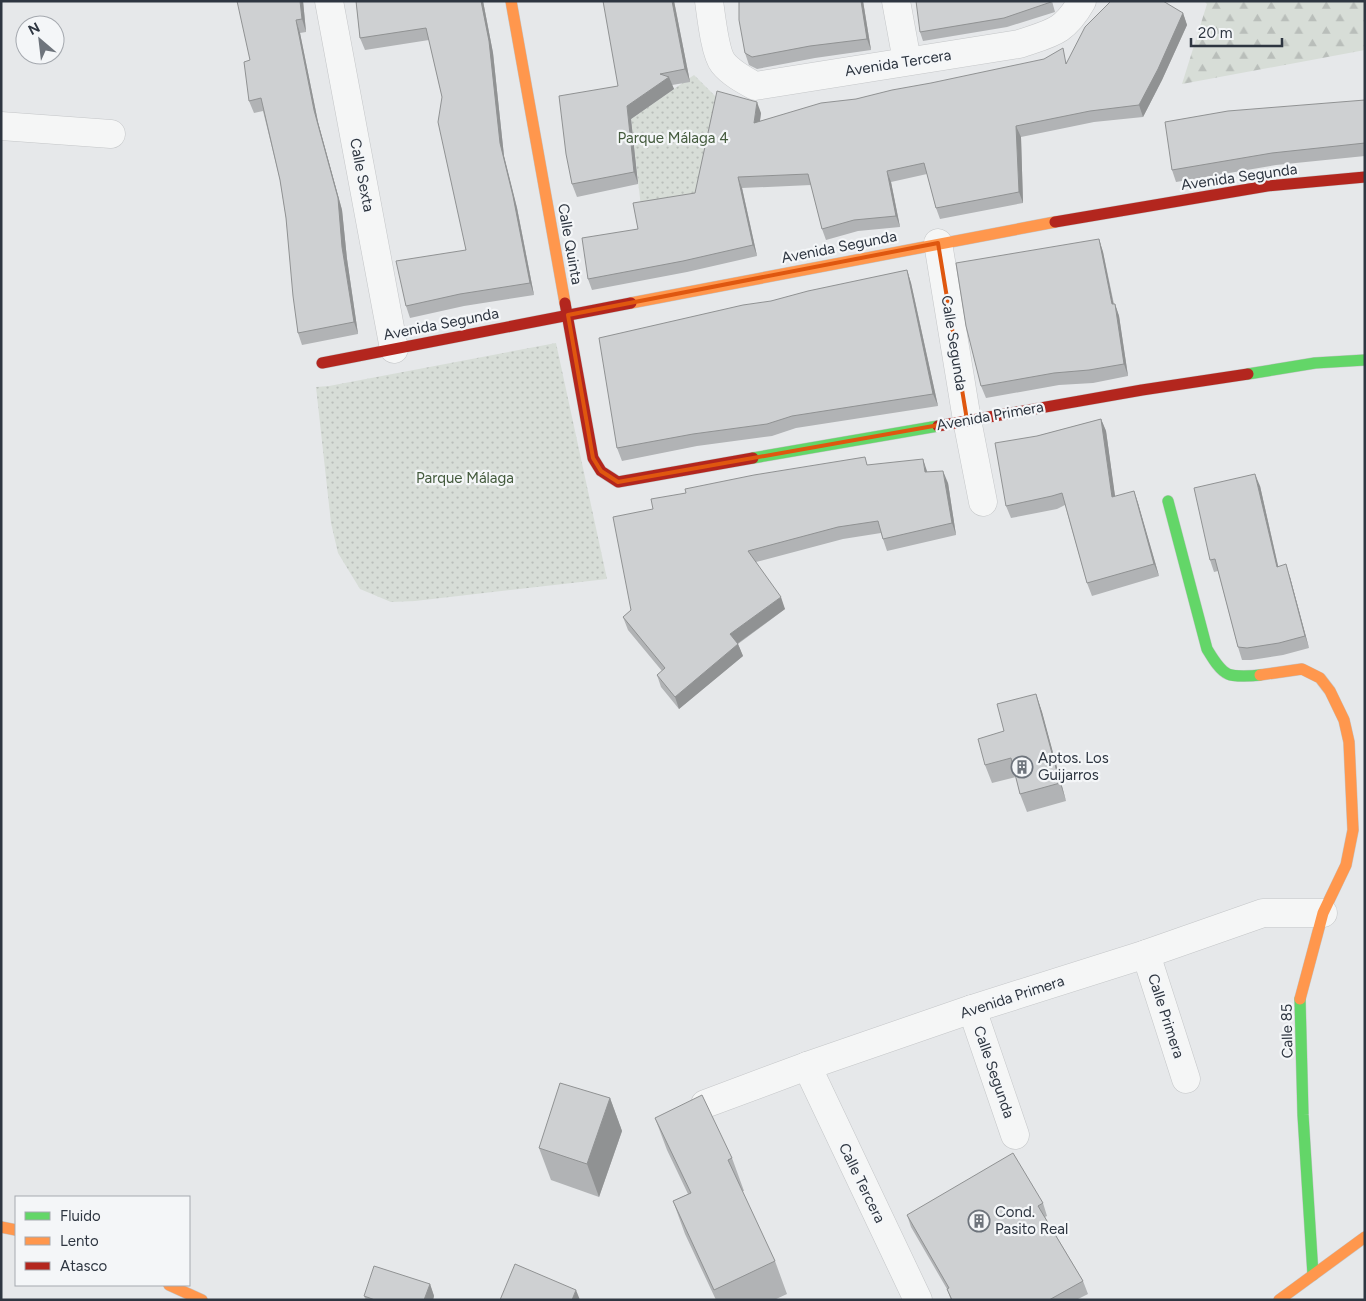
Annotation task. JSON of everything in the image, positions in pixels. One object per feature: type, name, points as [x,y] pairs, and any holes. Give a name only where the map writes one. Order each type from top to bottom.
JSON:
[{"type":"street","name":"Calle Sexta","points":[[329,1],[394,349]]},
{"type":"street","name":"Calle Quinta","points":[[511,1],[593,458],[601,471],[618,482]]},
{"type":"street","name":"Avenida Tercera","points":[[709,1],[717,46],[722,62],[740,78],[755,86],[1019,44],[1057,31],[1074,16],[1082,1]]},
{"type":"street","points":[[896,1],[907,61]]},
{"type":"street","points":[[1,126],[111,134]]},
{"type":"street","name":"Avenida Segunda","points":[[322,364],[938,243],[1108,212],[1267,186],[1365,177]]},
{"type":"street","name":"Calle Segunda","points":[[938,243],[967,420],[983,502]]},
{"type":"street","name":"Avenida Primera","points":[[618,482],[1142,390],[1314,363],[1365,360]]},
{"type":"street","name":"Calle 85","points":[[1168,501],[1208,649],[1219,666],[1228,674],[1252,676],[1302,669],[1320,678],[1330,691],[1344,720],[1349,742],[1353,830],[1346,866],[1323,913],[1300,1001],[1303,1115],[1313,1275]]},
{"type":"street","name":"Avenida Primera","points":[[704,1104],[972,1009],[1146,954],[1263,913],[1323,913]]},
{"type":"street","name":"Calle Primera","points":[[1146,954],[1186,1079]]},
{"type":"street","name":"Calle Segunda","points":[[972,1009],[1015,1136]]},
{"type":"street","name":"Calle Tercera","points":[[807,1066],[918,1300]]},
{"type":"street","points":[[1,1227],[15,1230]]},
{"type":"street","points":[[1281,1299],[1365,1237]]},
{"type":"street","points":[[171,1286],[202,1300]]},
{"type":"highlighted area","points":[[938,243],[967,420],[618,482],[601,471],[593,458],[568,315]]},
{"type":"green space","points":[[1204,1],[1365,1],[1365,50],[1182,84],[1207,4]]},
{"type":"green space","name":"Parque Málaga 4","points":[[694,75],[721,102],[700,198],[641,207],[631,119]]},
{"type":"green space","name":"Parque Málaga","points":[[556,343],[607,579],[415,601],[391,602],[360,589],[338,553],[331,523],[316,387]]},
{"type":"building","points":[[237,1],[300,1],[302,19],[296,20],[314,110],[338,198],[342,247],[354,322],[298,333],[286,218],[280,180],[261,98],[249,101],[244,62],[250,60]]},
{"type":"building","points":[[356,1],[481,1],[489,41],[500,143],[513,196],[530,283],[460,294],[406,306],[396,261],[466,250],[438,122],[442,97],[426,28],[360,38]]},
{"type":"building","points":[[603,1],[672,1],[685,69],[660,74],[669,77],[627,106],[634,172],[572,184],[566,154],[559,96],[618,86]]},
{"type":"building","points":[[739,1],[861,1],[867,39],[810,46],[752,57],[745,53],[739,20]]},
{"type":"building","points":[[916,1],[1051,2],[1004,18],[920,32]]},
{"type":"building","points":[[1111,1],[1163,1],[1183,13],[1158,69],[1139,105],[1090,111],[1016,126],[1019,192],[936,208],[924,163],[887,171],[896,216],[854,220],[822,229],[808,174],[738,177],[753,245],[683,261],[588,279],[582,238],[638,229],[633,203],[695,193],[717,91],[757,102],[754,123],[821,103],[856,99],[1044,59],[1063,48],[1066,64],[1085,27]]},
{"type":"building","points":[[1365,100],[1365,143],[1272,153],[1172,170],[1165,122],[1228,111]]},
{"type":"building","points":[[1099,239],[1112,304],[1115,304],[1124,364],[1054,373],[981,386],[966,326],[956,263]]},
{"type":"building","points":[[907,270],[933,394],[792,416],[767,424],[693,434],[617,448],[599,338]]},
{"type":"building","points":[[1101,419],[1112,497],[1134,491],[1154,564],[1087,583],[1062,493],[1006,506],[995,443],[1037,436]]},
{"type":"building","points":[[865,457],[867,465],[923,459],[925,472],[943,471],[952,523],[883,539],[878,521],[838,527],[748,551],[781,597],[730,634],[738,644],[675,697],[657,675],[665,668],[623,617],[631,610],[613,517],[653,509],[651,499],[686,493],[685,489],[754,475]]},
{"type":"building","points":[[1255,474],[1277,567],[1286,564],[1305,636],[1279,643],[1247,648],[1238,647],[1215,559],[1210,560],[1194,488]]},
{"type":"building","name":"Aptos. Los Guijarros","points":[[1036,694],[1060,783],[1020,794],[1011,758],[985,765],[978,739],[1004,731],[997,704]]},
{"type":"building","points":[[560,1083],[610,1098],[587,1164],[539,1148]]},
{"type":"building","points":[[702,1095],[732,1158],[728,1160],[775,1261],[714,1290],[673,1201],[691,1193],[655,1118]]},
{"type":"building","points":[[1013,1153],[1043,1203],[1038,1206],[1083,1281],[1049,1300],[952,1300],[947,1289],[949,1288],[907,1215]]},
{"type":"building","points":[[515,1264],[576,1290],[572,1300],[500,1300]]},
{"type":"building","points":[[374,1266],[430,1284],[424,1300],[375,1300],[364,1296]]},
{"type":"traffic: fast","points":[[1248,374],[1315,363],[1365,360]]},
{"type":"traffic: fast","points":[[753,458],[938,426]]},
{"type":"traffic: fast","points":[[1168,501],[1207,649],[1213,659],[1228,674],[1239,676],[1260,675]]},
{"type":"traffic: fast","points":[[1300,999],[1303,1115],[1313,1275]]},
{"type":"traffic: slow","points":[[511,1],[565,303]]},
{"type":"traffic: slow","points":[[631,303],[1055,222]]},
{"type":"traffic: slow","points":[[1260,675],[1302,669],[1320,678],[1330,691],[1344,720],[1349,742],[1353,830],[1346,865],[1323,913],[1300,999]]},
{"type":"traffic: slow","points":[[1,1227],[15,1230]]},
{"type":"traffic: slow","points":[[1279,1300],[1365,1237]]},
{"type":"traffic: slow","points":[[171,1286],[202,1300]]},
{"type":"traffic: jam","points":[[1055,222],[1267,186],[1365,177]]},
{"type":"traffic: jam","points":[[565,303],[593,458],[601,471],[618,482],[753,458]]},
{"type":"traffic: jam","points":[[322,363],[631,303]]},
{"type":"traffic: jam","points":[[938,426],[1142,390],[1248,374]]},
{"type":"place","name":"Aptos. Los Guijarros","points":[[1022,767]]},
{"type":"place","name":"Cond. Pasito Real","points":[[979,1221]]}]
